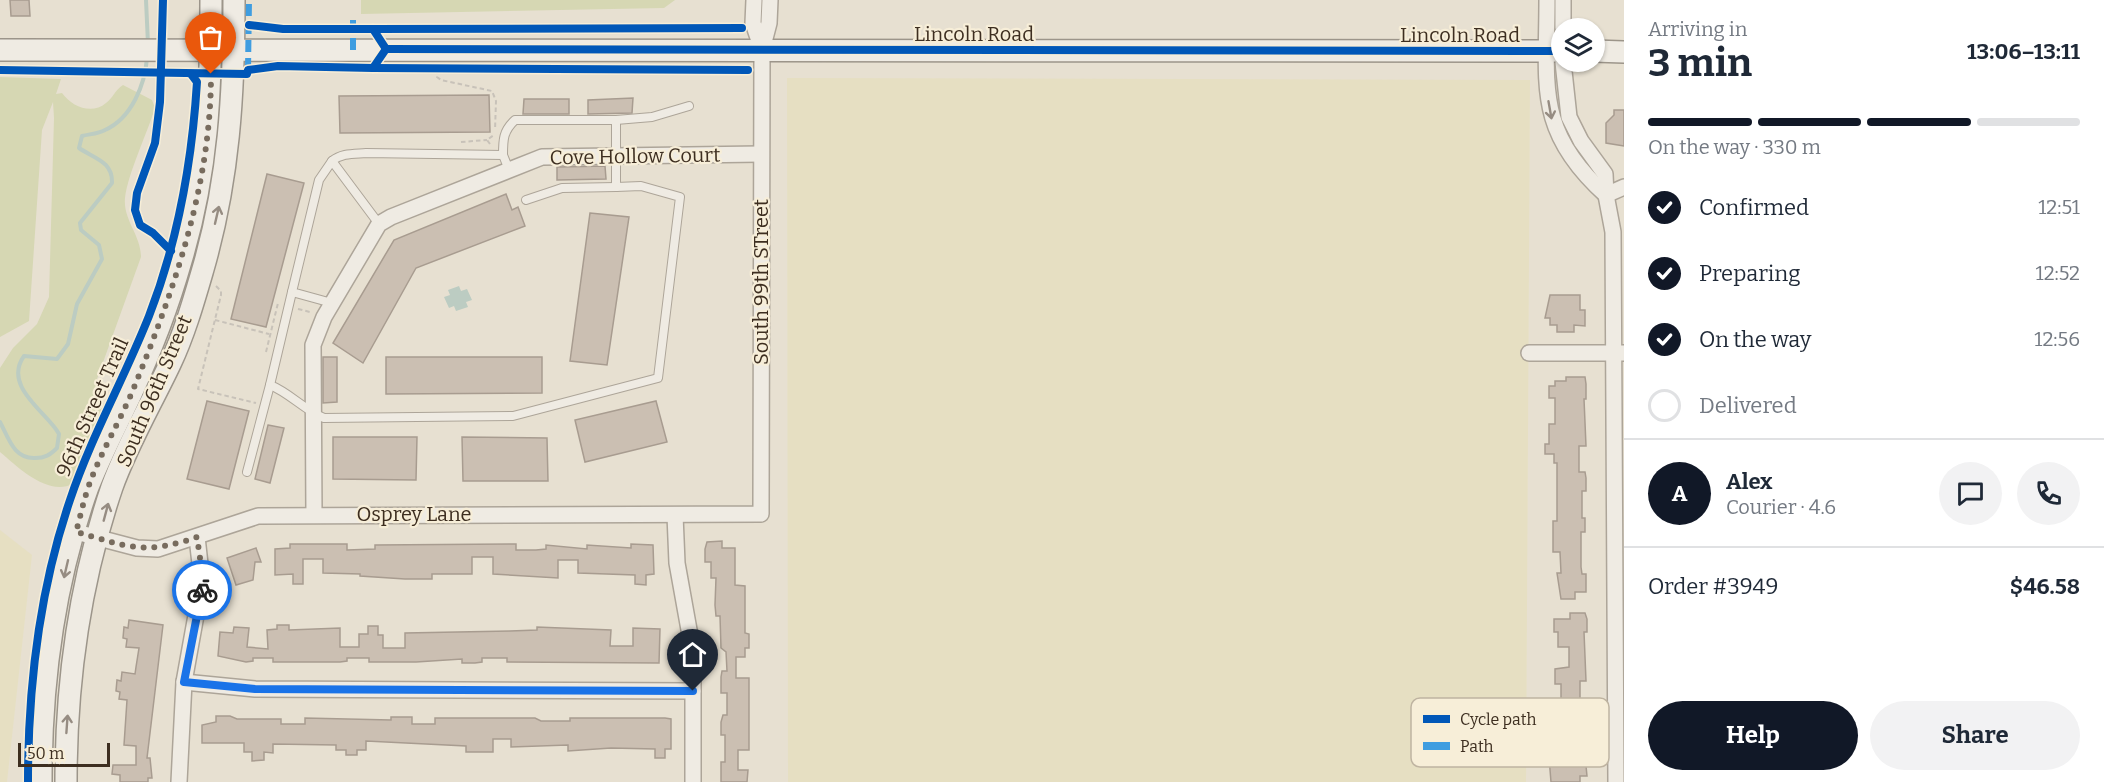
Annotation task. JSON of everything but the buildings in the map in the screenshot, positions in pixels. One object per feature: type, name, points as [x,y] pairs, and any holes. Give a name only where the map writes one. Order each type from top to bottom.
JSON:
[{"type":"main road","name":"South 96th Street","points":[[41,782],[41,741],[48,651],[88,487],[134,387],[182,259],[193,219],[208,132],[211,0]]},
{"type":"main road","name":"South 96th Street","points":[[66,782],[66,730],[72,661],[112,486],[172,361],[202,271],[226,161],[233,98],[234,0]]},
{"type":"main road","name":"Lincoln Road","points":[[0,50],[184,52],[762,50],[1551,55]]},
{"type":"main road","points":[[1605,51],[1624,52]]},
{"type":"street","points":[[754,0],[753,23],[762,50]]},
{"type":"street","points":[[762,50],[769,23],[770,0]]},
{"type":"street","points":[[1547,0],[1551,22]]},
{"type":"street","points":[[1563,0],[1563,18]]},
{"type":"street","name":"South 99th STreet","points":[[761,514],[762,50]]},
{"type":"street","points":[[1552,72],[1547,89],[1553,126],[1582,171],[1606,195],[1613,232],[1619,353],[1620,528],[1620,700],[1616,782]]},
{"type":"street","name":"Cove Hollow Court","points":[[379,224],[542,157],[616,154],[761,154]]},
{"type":"street","points":[[1606,195],[1624,187]]},
{"type":"street","points":[[314,514],[313,345],[332,303],[379,224]]},
{"type":"street","points":[[1529,352],[1619,353]]},
{"type":"street","name":"Osprey Lane","points":[[76,532],[137,548],[158,549],[258,516],[761,514]]},
{"type":"street","points":[[675,515],[677,563],[693,644],[693,782]]},
{"type":"street","points":[[179,782],[184,682],[202,588],[202,566],[197,537]]},
{"type":"street","points":[[184,682],[255,689],[693,691]]},
{"type":"lane","points":[[509,170],[503,155],[503,138],[506,129],[515,120],[616,120],[652,117],[689,106]]},
{"type":"lane","points":[[616,120],[616,187]]},
{"type":"lane","points":[[247,472],[319,180],[332,161],[349,154],[503,155]]},
{"type":"lane","points":[[332,161],[379,224]]},
{"type":"lane","points":[[270,385],[286,392],[314,414],[324,418],[513,416],[658,378],[680,197],[641,186],[562,188],[526,200]]},
{"type":"lane","points":[[292,292],[332,303]]},
{"type":"path","points":[[426,69],[448,69]]},
{"type":"path","points":[[437,69],[437,77],[441,80],[489,89],[494,93],[495,135],[487,140],[461,142]]},
{"type":"path","points":[[487,140],[490,144]]},
{"type":"path","points":[[211,284],[221,291],[198,389],[256,403]]},
{"type":"path","points":[[266,352],[277,303],[281,304]]},
{"type":"path","points":[[296,308],[315,313]]},
{"type":"path","points":[[215,320],[269,334]]},
{"type":"shaded area","points":[[787,78],[1530,80],[1526,698],[1411,698],[1411,767],[1526,767],[1526,782],[788,782]]},
{"type":"shaded area","points":[[459,286],[461,291],[467,289],[472,300],[466,302],[468,307],[456,311],[454,306],[449,308],[444,297],[450,295],[448,290]]},
{"type":"shaded area","points":[[0,530],[32,555],[7,782],[0,782]]},
{"type":"green space","points":[[361,0],[675,0],[664,8],[361,14]]},
{"type":"green space","points":[[0,77],[61,79],[56,94],[62,93],[71,102],[89,109],[106,103],[123,85],[152,100],[155,108],[134,165],[125,198],[125,206],[141,257],[97,379],[104,405],[103,411],[73,484],[63,487],[34,479],[0,452],[0,368],[13,348],[37,324],[49,297],[54,118],[53,102],[42,130],[29,321],[0,337]]},
{"type":"waterway","points":[[146,0],[148,44]]},
{"type":"waterway","points":[[0,422],[9,441],[22,455],[42,457],[57,448],[59,434],[23,389],[19,378],[19,367],[24,356],[57,359],[68,344],[77,304],[102,259],[99,245],[81,230],[80,223],[112,183],[106,165],[79,148],[82,136],[114,125],[130,109],[140,89],[147,58]]},
{"type":"marked path","points":[[248,70],[249,0]]},
{"type":"marked path","points":[[353,16],[353,50]]},
{"type":"cycle path","points":[[163,0],[160,102],[155,143],[137,193],[135,210],[140,225],[153,233],[171,251]]},
{"type":"cycle path","points":[[249,25],[283,29],[373,29],[386,49]]},
{"type":"cycle path","points":[[373,29],[742,28]]},
{"type":"cycle path","points":[[386,49],[1551,51]]},
{"type":"cycle path","points":[[0,70],[247,74],[248,70],[278,66],[373,68],[386,49]]},
{"type":"cycle path","points":[[373,68],[748,70]]},
{"type":"cycle path","name":"96th Street Trail","points":[[28,782],[33,675],[50,569],[78,477],[149,316],[168,259],[182,201],[195,112],[197,82],[191,74]]},
{"type":"way so far","points":[[202,590],[197,537],[158,549],[137,548],[76,532],[88,487],[134,387],[172,291],[182,259],[193,219],[208,132],[211,74]]},
{"type":"route","points":[[202,590],[192,630],[184,682],[255,689],[693,691]]}]
